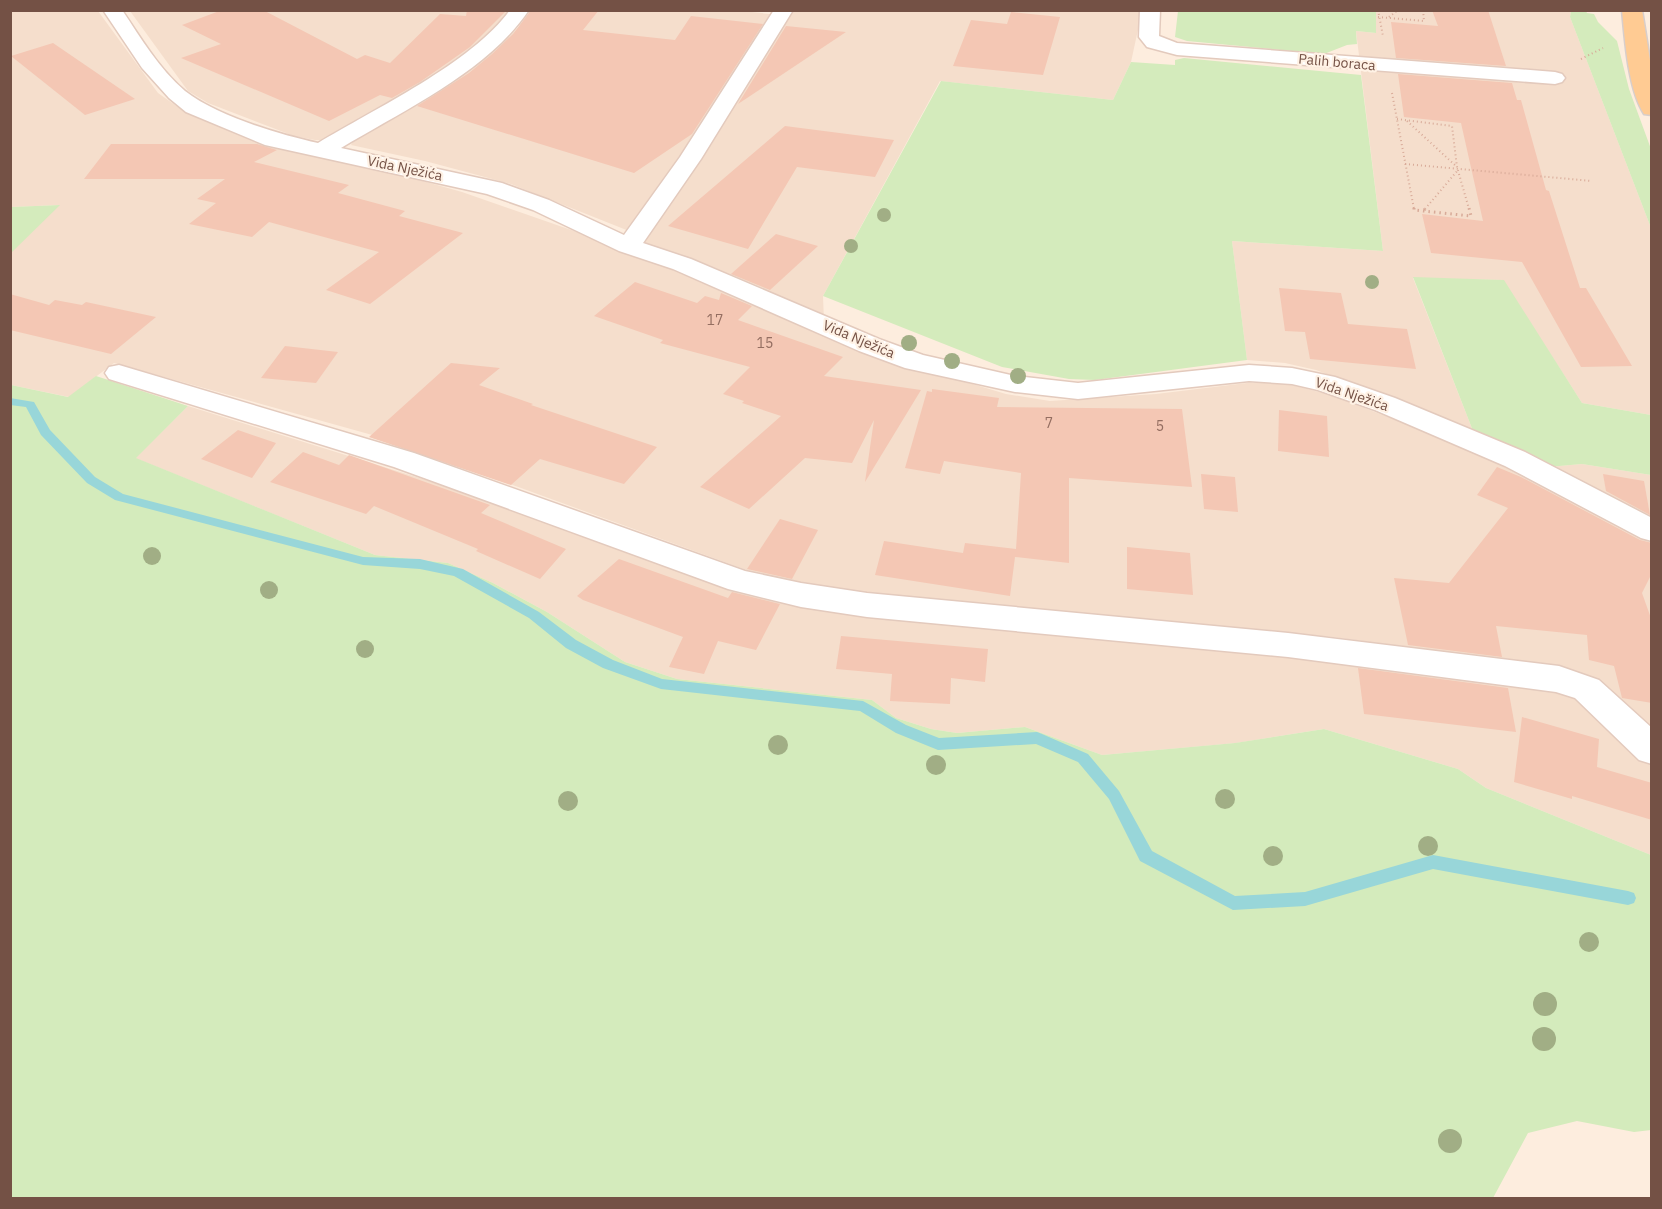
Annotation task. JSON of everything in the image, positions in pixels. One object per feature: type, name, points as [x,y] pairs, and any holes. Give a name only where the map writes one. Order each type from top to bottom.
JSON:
[{"type":"main road","points":[[1632,10],[1635,44],[1652,109]]},
{"type":"street","name":"Vida Nježića","points":[[112,10],[162,79],[176,94],[194,107],[273,140],[494,188],[540,205],[628,246],[682,264],[869,345],[915,362],[1015,384],[1054,390],[1078,391],[1249,373],[1292,376],[1325,383],[1396,409],[1515,459],[1652,531]]},
{"type":"street","points":[[320,151],[454,71],[507,28],[520,10]]},
{"type":"street","points":[[628,246],[690,159],[783,10]]},
{"type":"street","name":"Palih boraca","points":[[1150,10],[1149,37],[1154,43],[1177,49],[1555,78]]},
{"type":"street","points":[[119,373],[404,460],[739,581],[801,595],[867,605],[1300,646],[1559,679],[1577,684],[1587,690],[1652,750]]},
{"type":"path","points":[[1389,18],[1398,10]]},
{"type":"path","points":[[1378,17],[1424,21],[1423,10]]},
{"type":"path","points":[[1581,59],[1600,48],[1606,48]]},
{"type":"path","points":[[1391,85],[1397,119],[1405,164],[1414,210],[1471,216],[1458,168],[1452,126],[1397,119]]},
{"type":"path","points":[[1407,120],[1458,168]]},
{"type":"path","points":[[1405,164],[1592,181]]},
{"type":"path","points":[[1424,211],[1458,168]]},
{"type":"shaded area","points":[[733,10],[779,15],[634,233],[511,184],[425,161],[351,145],[354,140],[475,64],[523,24],[530,11]]},
{"type":"shaded area","points":[[11,11],[98,11],[158,93],[182,110],[262,144],[405,176],[462,192],[666,263],[909,365],[1006,394],[1050,401],[1156,394],[1247,383],[1283,383],[1331,395],[1519,468],[1651,543],[1651,732],[1590,677],[1557,667],[1333,637],[940,603],[826,588],[755,573],[383,438],[114,363],[69,397],[11,385],[10,253],[59,205],[11,207]]},
{"type":"shaded area","points":[[130,11],[510,11],[500,26],[451,66],[327,140],[315,140],[294,136],[208,103],[188,91]]},
{"type":"shaded area","points":[[786,11],[1142,11],[1131,62],[1113,100],[940,81],[823,296],[824,322],[640,248]]},
{"type":"shaded area","points":[[1376,11],[1571,11],[1570,17],[1651,228],[1651,415],[1582,403],[1503,280],[1413,278],[1473,431],[1316,370],[1285,363],[1247,360],[1232,241],[1383,251],[1356,31],[1376,33]]},
{"type":"shaded area","points":[[188,406],[503,504],[736,586],[1332,658],[1572,693],[1651,760],[1651,855],[1486,788],[1458,769],[1324,729],[1236,743],[1102,755],[1025,727],[957,733],[931,729],[896,718],[872,700],[677,679],[625,662],[547,612],[493,583],[448,563],[375,555],[135,458]]},
{"type":"shaded area","points":[[1582,464],[1651,475],[1651,525],[1548,467]]},
{"type":"green space","points":[[1178,11],[1376,11],[1376,33],[1356,31],[1357,44],[1347,45],[1324,54],[1187,41],[1175,37]]},
{"type":"green space","points":[[1571,11],[1586,11],[1594,14],[1598,22],[1617,41],[1629,89],[1651,149],[1651,228],[1570,17]]},
{"type":"green space","points":[[1184,58],[1361,75],[1383,251],[1232,241],[1247,360],[1095,380],[1069,379],[1002,367],[823,296],[941,81],[1113,100],[1131,62],[1175,65],[1175,60]]},
{"type":"green space","points":[[60,205],[11,253],[11,207]]},
{"type":"green space","points":[[1413,277],[1504,280],[1582,403],[1651,415],[1651,475],[1582,464],[1548,467],[1473,431]]},
{"type":"green space","points":[[96,376],[188,406],[136,458],[375,555],[448,563],[493,583],[547,612],[625,662],[677,679],[872,700],[896,718],[931,729],[957,733],[1025,727],[1102,755],[1235,743],[1324,729],[1458,769],[1486,788],[1651,855],[1651,1130],[1634,1132],[1577,1121],[1528,1133],[1493,1198],[11,1198],[11,385],[68,397]]},
{"type":"building","points":[[222,10],[263,10],[357,59],[365,55],[390,63],[440,14],[466,16],[467,10],[507,10],[470,47],[420,82],[392,98],[380,95],[329,121],[181,58],[221,44],[182,25]]},
{"type":"building","points":[[531,10],[599,10],[583,30],[675,40],[691,16],[763,24],[692,134],[634,173],[417,106],[469,73],[492,54],[513,34]]},
{"type":"building","points":[[1432,10],[1488,10],[1506,66],[1396,58],[1391,22],[1438,26]]},
{"type":"building","points":[[1011,12],[1060,17],[1043,75],[953,66],[971,20],[1007,24]]},
{"type":"building","points":[[786,26],[846,32],[738,104]]},
{"type":"building","points":[[53,43],[135,99],[85,115],[11,56]]},
{"type":"building","points":[[1398,74],[1512,83],[1517,100],[1521,100],[1546,190],[1549,191],[1580,288],[1586,288],[1632,366],[1581,367],[1522,262],[1431,253],[1422,214],[1483,221],[1461,123],[1404,117]]},
{"type":"building","points":[[785,126],[894,140],[875,177],[797,167],[748,249],[668,226]]},
{"type":"building","points":[[111,144],[257,144],[277,150],[254,162],[349,185],[338,193],[405,211],[399,216],[463,233],[370,304],[326,290],[379,252],[269,222],[252,237],[189,224],[216,203],[197,199],[225,179],[84,179]]},
{"type":"building","points":[[776,234],[818,246],[770,290],[731,274]]},
{"type":"building","points":[[635,282],[697,303],[705,296],[719,300],[721,293],[752,306],[738,320],[843,357],[824,376],[921,390],[865,482],[874,420],[852,463],[805,458],[749,509],[700,487],[781,416],[723,394],[750,367],[660,343],[663,340],[594,316]]},
{"type":"building","points":[[1279,288],[1341,293],[1348,324],[1407,329],[1416,369],[1310,359],[1305,332],[1285,331]]},
{"type":"building","points":[[10,294],[49,305],[55,300],[82,305],[86,302],[156,317],[111,354],[10,330]]},
{"type":"building","points":[[285,346],[338,352],[316,383],[261,378]]},
{"type":"building","points":[[451,363],[500,368],[479,385],[657,447],[624,484],[540,459],[511,485],[369,437]]},
{"type":"building","points":[[932,389],[999,398],[997,407],[1182,409],[1192,487],[1069,478],[1069,563],[1015,557],[1010,596],[875,575],[884,541],[963,553],[965,543],[1016,549],[1021,473],[944,461],[940,474],[905,468],[927,391],[932,392]]},
{"type":"building","points":[[1279,410],[1327,416],[1329,457],[1278,451]]},
{"type":"building","points":[[238,430],[276,443],[252,478],[201,459]]},
{"type":"building","points":[[303,452],[339,465],[349,455],[490,505],[481,513],[566,549],[540,579],[476,551],[478,549],[374,506],[366,514],[270,482]]},
{"type":"building","points":[[1497,467],[1521,477],[1640,540],[1652,543],[1652,573],[1642,593],[1652,621],[1652,703],[1622,698],[1614,666],[1589,660],[1587,635],[1496,626],[1502,657],[1408,645],[1394,578],[1449,583],[1508,508],[1477,495]]},
{"type":"building","points":[[1201,474],[1235,477],[1238,512],[1204,509]]},
{"type":"building","points":[[1603,474],[1644,481],[1650,515],[1606,491]]},
{"type":"building","points":[[780,519],[818,530],[792,579],[747,569]]},
{"type":"building","points":[[1127,547],[1190,553],[1193,595],[1127,589]]},
{"type":"building","points":[[619,559],[728,598],[732,592],[780,604],[756,650],[718,641],[704,674],[669,667],[683,637],[577,596]]},
{"type":"building","points":[[841,636],[988,649],[985,682],[951,678],[950,704],[890,701],[892,674],[836,669]]},
{"type":"building","points":[[1358,668],[1508,688],[1516,732],[1364,714]]},
{"type":"building","points":[[1522,717],[1599,739],[1597,767],[1652,783],[1652,820],[1572,796],[1572,799],[1514,782]]},
{"type":"waterway","points":[[10,401],[30,404],[45,432],[91,480],[119,497],[363,561],[420,564],[458,572],[534,615],[571,644],[608,664],[661,684],[863,706],[901,729],[938,744],[1037,738],[1083,758],[1114,795],[1146,856],[1233,903],[1305,899],[1433,862],[1628,898]]}]
